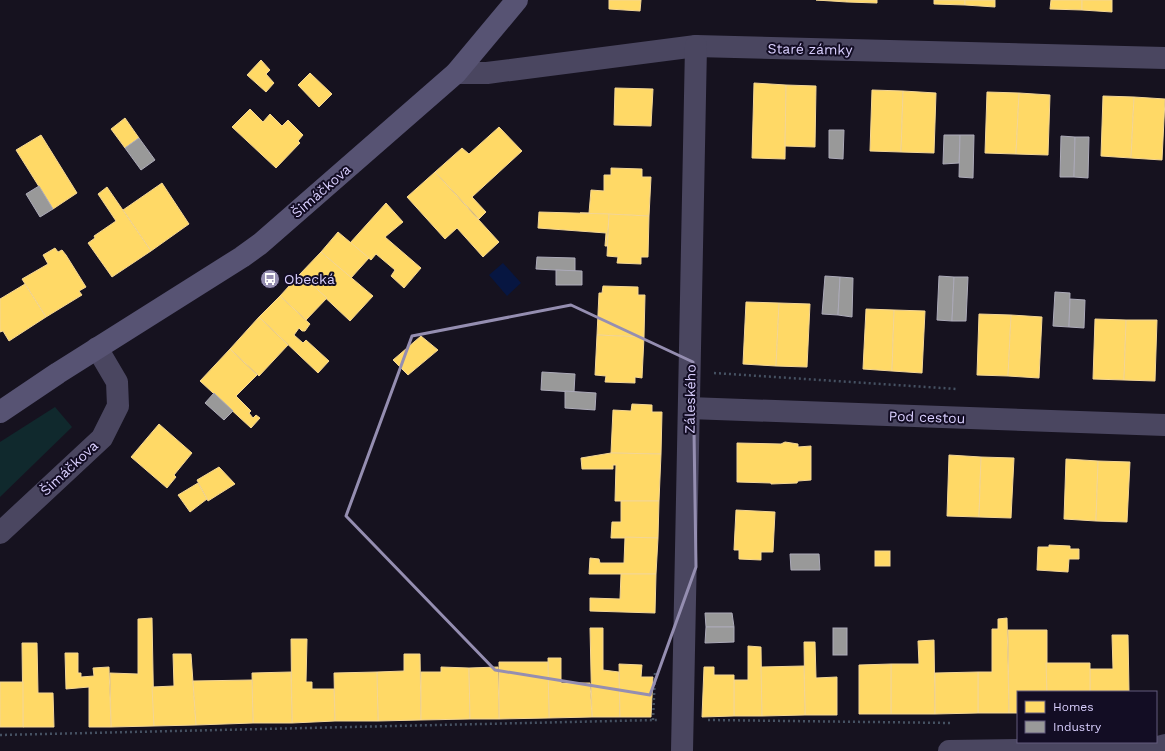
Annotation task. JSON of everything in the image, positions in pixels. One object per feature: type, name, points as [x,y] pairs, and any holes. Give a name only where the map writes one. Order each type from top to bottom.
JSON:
[{"type":"street","name":"Šimáčkova","points":[[0,412],[260,244],[456,73],[517,0]]},
{"type":"street","name":"Staré zámky","points":[[456,73],[487,73],[696,46],[1165,58]]},
{"type":"street","name":"Záleského","points":[[682,751],[696,46]]},
{"type":"street","name":"Šimáčkova","points":[[0,533],[102,438],[118,406],[117,382],[97,348]]},
{"type":"street","name":"Pod cestou","points":[[690,408],[1165,425]]},
{"type":"street","points":[[949,751],[1154,748],[1165,745]]},
{"type":"path","points":[[710,373],[958,389]]},
{"type":"path","points":[[0,735],[683,720],[955,723]]},
{"type":"highlighted area","points":[[571,305],[693,362],[696,567],[650,695],[495,670],[346,516],[412,336]]},
{"type":"green space","points":[[55,407],[72,427],[0,497],[0,442]]},
{"type":"water","points":[[503,263],[521,283],[507,296],[489,275]]},
{"type":"building: Homes","points":[[609,0],[641,0],[640,11],[609,9]]},
{"type":"building: Homes","points":[[816,0],[847,0],[847,2]]},
{"type":"building: Homes","points":[[847,0],[877,0],[877,3],[847,2]]},
{"type":"building: Homes","points":[[934,0],[965,0],[965,5],[934,4]]},
{"type":"building: Homes","points":[[965,0],[995,0],[995,7],[965,5]]},
{"type":"building: Homes","points":[[1051,0],[1082,0],[1082,10],[1050,9]]},
{"type":"building: Homes","points":[[1082,0],[1112,0],[1112,12],[1082,10]]},
{"type":"building: Homes","points":[[261,60],[270,70],[266,74],[274,83],[266,92],[247,75]]},
{"type":"building: Homes","points":[[310,73],[332,94],[319,107],[298,85]]},
{"type":"building: Homes","points":[[754,83],[786,85],[785,159],[752,158]]},
{"type":"building: Homes","points":[[786,85],[816,86],[815,147],[785,146]]},
{"type":"building: Homes","points":[[615,88],[653,89],[651,126],[614,125]]},
{"type":"building: Homes","points":[[872,90],[903,91],[901,152],[870,151]]},
{"type":"building: Homes","points":[[903,91],[936,93],[934,153],[901,152]]},
{"type":"building: Homes","points":[[987,92],[1019,93],[1016,154],[985,153]]},
{"type":"building: Homes","points":[[1019,93],[1050,95],[1048,155],[1016,154]]},
{"type":"building: Homes","points":[[1103,96],[1134,97],[1131,158],[1101,156]]},
{"type":"building: Homes","points":[[1134,97],[1165,99],[1162,160],[1131,158]]},
{"type":"building: Homes","points":[[250,109],[263,122],[270,114],[282,126],[288,120],[303,135],[298,141],[300,143],[276,168],[232,127]]},
{"type":"building: Homes","points":[[125,118],[139,138],[125,148],[111,129]]},
{"type":"building: Homes","points":[[499,127],[522,151],[472,197],[486,212],[479,219],[435,172],[462,148],[469,154]]},
{"type":"building: Homes","points":[[41,135],[77,193],[53,209],[16,150]]},
{"type":"building: Homes","points":[[611,168],[642,169],[642,177],[651,177],[649,216],[580,213],[589,213],[591,190],[604,191],[604,175],[611,175]]},
{"type":"building: Homes","points":[[435,172],[499,242],[483,257],[457,228],[445,239],[407,197]]},
{"type":"building: Homes","points":[[162,183],[189,224],[151,251],[123,210]]},
{"type":"building: Homes","points":[[107,187],[151,251],[112,277],[88,243],[95,238],[94,236],[116,221],[98,194]]},
{"type":"building: Homes","points":[[386,203],[403,222],[385,237],[421,268],[404,288],[391,276],[395,270],[376,254],[371,260],[350,243]]},
{"type":"building: Homes","points":[[539,212],[609,214],[607,246],[605,246],[606,233],[538,228]]},
{"type":"building: Homes","points":[[609,214],[649,216],[648,257],[641,257],[641,264],[617,263],[618,257],[607,256]]},
{"type":"building: Homes","points":[[338,232],[369,258],[351,278],[321,252]]},
{"type":"building: Homes","points":[[55,248],[58,252],[62,250],[66,255],[86,287],[79,291],[82,295],[46,317],[22,279],[48,264],[43,255]]},
{"type":"building: Homes","points":[[321,252],[373,296],[350,321],[300,274]]},
{"type":"building: Homes","points":[[300,274],[327,298],[306,320],[280,296]]},
{"type":"building: Homes","points":[[25,284],[46,317],[9,341],[3,331],[0,332],[0,299]]},
{"type":"building: Homes","points":[[603,286],[638,287],[638,295],[645,295],[644,337],[597,335],[599,293],[602,293]]},
{"type":"building: Homes","points":[[280,296],[310,324],[305,331],[302,331],[299,328],[294,335],[303,343],[306,340],[329,361],[318,373],[259,317]]},
{"type":"building: Homes","points":[[746,302],[779,303],[776,366],[743,364]]},
{"type":"building: Homes","points":[[779,303],[810,304],[807,367],[776,366]]},
{"type":"building: Homes","points":[[866,309],[894,310],[892,371],[863,369]]},
{"type":"building: Homes","points":[[894,310],[925,311],[922,373],[892,371]]},
{"type":"building: Homes","points":[[979,314],[1011,315],[1008,376],[977,375]]},
{"type":"building: Homes","points":[[1011,315],[1042,317],[1039,378],[1008,376]]},
{"type":"building: Homes","points":[[259,317],[288,345],[259,376],[230,349]]},
{"type":"building: Homes","points":[[1095,319],[1126,320],[1124,380],[1093,379]]},
{"type":"building: Homes","points":[[1126,320],[1157,320],[1155,381],[1124,380]]},
{"type":"building: Homes","points":[[597,335],[644,337],[642,378],[635,377],[635,383],[605,382],[606,376],[595,375]]},
{"type":"building: Homes","points":[[421,336],[438,350],[408,375],[393,360]]},
{"type":"building: Homes","points":[[230,349],[257,375],[236,396],[251,411],[249,413],[253,418],[256,415],[260,418],[251,428],[200,381]]},
{"type":"building: Homes","points":[[632,404],[652,405],[652,412],[662,412],[661,454],[611,453],[613,410],[631,411]]},
{"type":"building: Homes","points":[[159,424],[192,453],[174,475],[176,477],[167,488],[131,457]]},
{"type":"building: Homes","points":[[785,442],[798,444],[798,447],[811,446],[811,480],[798,481],[797,483],[771,484],[737,482],[737,443],[781,444]]},
{"type":"building: Homes","points":[[611,453],[661,454],[659,501],[615,501],[616,465],[613,465],[613,469],[582,469],[581,458]]},
{"type":"building: Homes","points":[[949,455],[981,457],[979,517],[947,516]]},
{"type":"building: Homes","points":[[981,457],[1014,458],[1011,518],[979,517]]},
{"type":"building: Homes","points":[[1066,459],[1098,461],[1096,521],[1064,519]]},
{"type":"building: Homes","points":[[1098,461],[1130,462],[1127,522],[1096,521]]},
{"type":"building: Homes","points":[[219,467],[235,484],[208,501],[197,480]]},
{"type":"building: Homes","points":[[198,483],[207,499],[190,512],[178,495]]},
{"type":"building: Homes","points":[[621,501],[659,501],[658,538],[611,538],[612,522],[621,522]]},
{"type":"building: Homes","points":[[736,510],[775,512],[773,552],[761,552],[761,560],[739,559],[739,550],[734,550]]},
{"type":"building: Homes","points":[[625,537],[658,538],[656,574],[589,574],[590,558],[599,559],[600,563],[624,563]]},
{"type":"building: Homes","points":[[1049,545],[1070,546],[1070,549],[1079,549],[1079,559],[1069,559],[1068,572],[1037,570],[1038,547],[1049,547]]},
{"type":"building: Homes","points":[[875,551],[890,551],[890,566],[875,566]]},
{"type":"building: Homes","points":[[621,574],[656,574],[655,613],[590,611],[590,598],[620,599]]},
{"type":"building: Homes","points":[[152,618],[154,726],[111,727],[110,673],[138,674],[138,619]]},
{"type":"building: Homes","points":[[1007,618],[1009,713],[978,713],[978,672],[992,672],[992,629],[998,629],[998,619]]},
{"type":"building: Homes","points":[[590,628],[603,628],[603,670],[619,672],[620,717],[592,717]]},
{"type":"building: Homes","points":[[1008,630],[1047,630],[1047,691],[1017,691],[1017,713],[1009,713]]},
{"type":"building: Homes","points":[[1112,635],[1128,635],[1129,691],[1090,691],[1090,669],[1113,669]]},
{"type":"building: Homes","points":[[291,639],[307,639],[306,682],[312,682],[312,689],[334,689],[335,721],[292,723]]},
{"type":"building: Homes","points":[[934,640],[935,714],[891,714],[891,664],[919,664],[918,641]]},
{"type":"building: Homes","points":[[804,642],[815,642],[816,678],[837,677],[837,715],[805,715]]},
{"type":"building: Homes","points":[[22,643],[37,643],[38,693],[53,693],[54,727],[23,727]]},
{"type":"building: Homes","points":[[748,646],[761,647],[762,716],[734,716],[734,680],[748,680]]},
{"type":"building: Homes","points":[[65,653],[78,653],[78,673],[81,673],[81,677],[94,676],[93,668],[109,667],[111,727],[89,727],[89,687],[66,689]]},
{"type":"building: Homes","points":[[173,654],[191,654],[196,725],[154,726],[152,687],[174,686]]},
{"type":"building: Homes","points":[[404,654],[420,654],[421,720],[378,721],[377,672],[404,671]]},
{"type":"building: Homes","points":[[548,658],[561,658],[561,683],[590,683],[592,717],[549,718]]},
{"type":"building: Homes","points":[[499,662],[548,662],[549,718],[499,719]]},
{"type":"building: Homes","points":[[1046,663],[1090,663],[1090,691],[1047,691]]},
{"type":"building: Homes","points":[[619,664],[642,665],[641,677],[653,677],[651,717],[620,717]]},
{"type":"building: Homes","points":[[891,664],[891,714],[859,714],[859,665]]},
{"type":"building: Homes","points":[[804,666],[805,715],[762,716],[761,667]]},
{"type":"building: Homes","points":[[441,667],[469,668],[470,719],[421,720],[421,672],[441,672]]},
{"type":"building: Homes","points":[[498,667],[499,719],[470,719],[469,668]]},
{"type":"building: Homes","points":[[704,667],[714,667],[714,675],[734,675],[734,716],[702,717]]},
{"type":"building: Homes","points":[[291,672],[292,723],[253,723],[252,673]]},
{"type":"building: Homes","points":[[377,672],[378,721],[335,721],[334,673]]},
{"type":"building: Homes","points":[[978,672],[978,713],[935,714],[935,673]]},
{"type":"building: Homes","points":[[252,680],[253,723],[196,725],[193,681]]},
{"type":"building: Homes","points":[[0,682],[23,682],[23,727],[0,727]]},
{"type":"building: Industry","points":[[829,130],[844,130],[843,159],[829,158]]},
{"type":"building: Industry","points":[[944,135],[960,135],[959,163],[943,164]]},
{"type":"building: Industry","points":[[960,135],[974,135],[973,178],[959,177]]},
{"type":"building: Industry","points":[[1061,136],[1075,137],[1074,177],[1060,177]]},
{"type":"building: Industry","points":[[1075,137],[1089,137],[1088,178],[1074,177]]},
{"type":"building: Industry","points":[[139,138],[155,160],[141,170],[125,148]]},
{"type":"building: Industry","points":[[39,186],[53,209],[40,217],[26,194]]},
{"type":"building: Industry","points":[[537,257],[575,258],[575,271],[536,269]]},
{"type":"building: Industry","points":[[556,270],[582,271],[582,285],[556,285]]},
{"type":"building: Industry","points":[[825,276],[840,277],[838,315],[822,314]]},
{"type":"building: Industry","points":[[939,276],[954,277],[952,321],[937,320]]},
{"type":"building: Industry","points":[[840,277],[853,278],[852,317],[838,315]]},
{"type":"building: Industry","points":[[954,277],[968,277],[966,321],[952,321]]},
{"type":"building: Industry","points":[[1055,292],[1070,293],[1069,327],[1053,326]]},
{"type":"building: Industry","points":[[1070,299],[1085,300],[1084,328],[1069,327]]},
{"type":"building: Industry","points":[[542,372],[575,374],[574,392],[541,390]]},
{"type":"building: Industry","points":[[565,391],[596,393],[595,410],[565,408]]},
{"type":"building: Industry","points":[[214,393],[233,411],[224,420],[205,403]]},
{"type":"building: Industry","points":[[790,554],[819,554],[820,570],[791,570]]},
{"type":"building: Industry","points":[[705,613],[732,613],[734,627],[706,627]]},
{"type":"building: Industry","points":[[706,627],[734,627],[734,642],[705,643]]},
{"type":"building: Industry","points":[[833,628],[847,628],[847,655],[833,655]]},
{"type":"place","name":"Obecká","points":[[270,279]]}]
